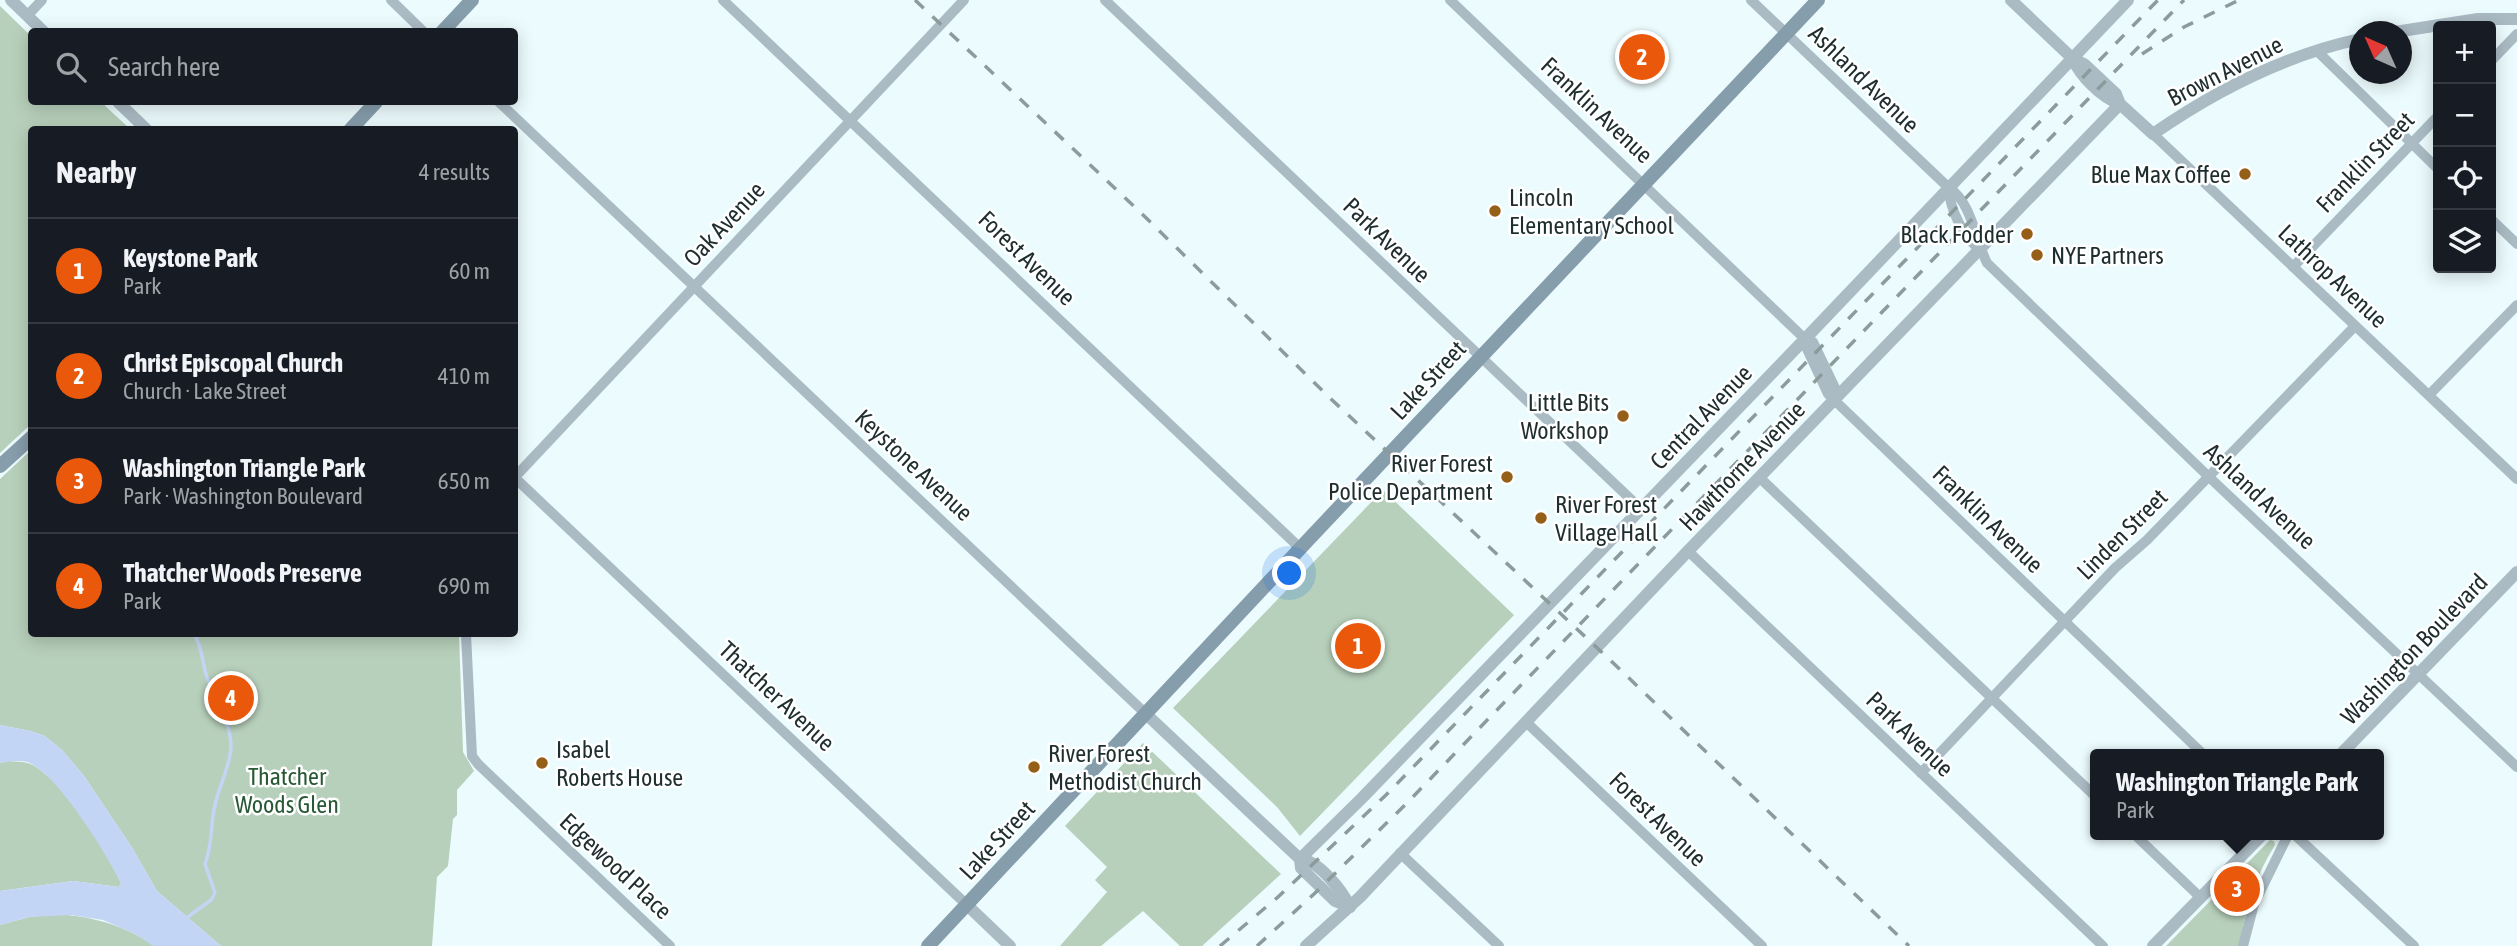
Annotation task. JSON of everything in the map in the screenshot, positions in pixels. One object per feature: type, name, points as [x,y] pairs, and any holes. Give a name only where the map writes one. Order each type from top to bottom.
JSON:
[{"type":"main road","points":[[446,28],[472,0]]},
{"type":"main road","name":"Lake Street","points":[[928,946],[1818,0]]},
{"type":"main road","points":[[354,126],[373,105]]},
{"type":"main road","points":[[0,466],[28,441]]},
{"type":"street","points":[[11,0],[40,28]]},
{"type":"street","points":[[27,16],[42,0]]},
{"type":"street","points":[[391,0],[420,28]]},
{"type":"street","name":"Forest Avenue","points":[[723,0],[1300,548]]},
{"type":"street","name":"Oak Avenue","points":[[518,474],[964,0]]},
{"type":"street","name":"Park Avenue","points":[[1105,0],[1641,509]]},
{"type":"street","name":"Franklin Avenue","points":[[1450,0],[1805,339],[1813,342],[1835,388],[1835,400],[2198,749]]},
{"type":"street","name":"Ashland Avenue","points":[[1751,0],[1956,192],[1979,236],[1981,250],[1987,262],[2209,477],[2517,767]]},
{"type":"street","name":"Lathrop Avenue","points":[[2011,0],[2072,58],[2084,64],[2116,94],[2120,104],[2517,479]]},
{"type":"street","name":"Central Avenue","points":[[1300,859],[1805,339],[2128,0]]},
{"type":"street","points":[[2412,29],[2478,19],[2517,19]]},
{"type":"street","points":[[2496,56],[2517,34]]},
{"type":"street","name":"Brown Avenue","points":[[2153,134],[2201,103],[2266,69],[2349,42]]},
{"type":"street","points":[[2318,51],[2433,164]]},
{"type":"street","name":"Hawthorne Avenue","points":[[1306,946],[1350,906],[2120,104]]},
{"type":"street","points":[[121,105],[143,126]]},
{"type":"street","name":"Keystone Avenue","points":[[502,105],[1300,859],[1309,859],[1343,892],[1350,906]]},
{"type":"street","name":"Franklin Street","points":[[2293,267],[2433,121]]},
{"type":"street","points":[[2496,224],[2517,244]]},
{"type":"street","points":[[2429,396],[2517,305]]},
{"type":"street","name":"Linden Street","points":[[1921,773],[2115,568],[2147,540],[2355,326]]},
{"type":"street","points":[[1760,478],[2090,791]]},
{"type":"street","name":"Thatcher Avenue","points":[[518,480],[1010,946]]},
{"type":"street","name":"Park Avenue","points":[[1688,551],[2103,946]]},
{"type":"street","name":"Washington Boulevard","points":[[2346,749],[2517,572]]},
{"type":"street","name":"Edgewood Place","points":[[466,637],[472,756],[670,946]]},
{"type":"street","name":"Forest Avenue","points":[[1526,722],[1762,946]]},
{"type":"street","points":[[2140,840],[2200,898]]},
{"type":"street","points":[[2153,946],[2257,840]]},
{"type":"street","points":[[2243,946],[2254,904],[2285,840]]},
{"type":"street","points":[[2300,840],[2414,946]]},
{"type":"street","points":[[1400,853],[1499,946]]},
{"type":"green space","points":[[0,6],[28,33],[28,105],[104,105],[127,126],[28,126],[28,427],[0,453]]},
{"type":"green space","name":"Thatcher Woods Glen","points":[[28,453],[28,637],[459,637],[463,752],[474,771],[457,790],[457,815],[453,819],[448,866],[437,877],[432,946],[221,946],[157,891],[131,846],[84,776],[62,750],[45,736],[0,725],[0,479]]},
{"type":"green space","points":[[1383,490],[1514,615],[1300,836],[1277,807],[1173,708]]},
{"type":"green space","points":[[1143,743],[1281,874],[1202,946],[1180,946],[1143,911],[1101,946],[1060,946],[1107,892],[1095,880],[1107,867],[1065,826]]},
{"type":"green space","points":[[8,761],[35,766],[62,791],[106,855],[121,883],[119,887],[73,881],[0,891],[0,763]]},
{"type":"green space","points":[[2270,840],[2274,841],[2275,845],[2252,894],[2240,946],[2166,946]]},
{"type":"green space","points":[[58,914],[108,923],[154,946],[0,946],[0,925],[29,917]]},
{"type":"water","points":[[0,725],[45,736],[62,750],[84,776],[131,846],[157,891],[221,946],[154,946],[103,920],[71,915],[29,917],[0,925],[0,891],[73,881],[119,887],[121,883],[80,815],[52,780],[39,768],[27,762],[0,763]]},
{"type":"waterway","points":[[185,919],[211,900],[215,893],[205,864],[215,805],[231,747],[226,721],[208,680],[195,637]]},
{"type":"railway","points":[[915,0],[1138,210],[1330,398],[1609,659],[1909,946]]},
{"type":"railway","points":[[1220,946],[1278,897],[1386,795],[2158,0]]},
{"type":"railway","points":[[1257,946],[1405,805],[2184,0]]},
{"type":"railway","points":[[2142,54],[2184,27],[2239,0]]},
{"type":"place","name":"Christ Episcopal Church","points":[[1642,57]]},
{"type":"place","name":"Blue Max Coffee","points":[[2245,174]]},
{"type":"place","name":"Lincoln Elementary School","points":[[1495,211]]},
{"type":"place","name":"Black Fodder","points":[[2027,234]]},
{"type":"place","name":"NYE Partners","points":[[2037,255]]},
{"type":"place","name":"Little Bits Workshop","points":[[1623,416]]},
{"type":"place","name":"River Forest Police Department","points":[[1507,477]]},
{"type":"place","name":"River Forest Village Hall","points":[[1541,518]]},
{"type":"place","name":"Keystone Park","points":[[1358,646]]},
{"type":"place","name":"Thatcher Woods Preserve","points":[[231,698]]},
{"type":"place","name":"Isabel Roberts House","points":[[542,763]]},
{"type":"place","name":"River Forest Methodist Church","points":[[1034,767]]},
{"type":"place","name":"Washington Triangle Park","points":[[2237,889]]}]
